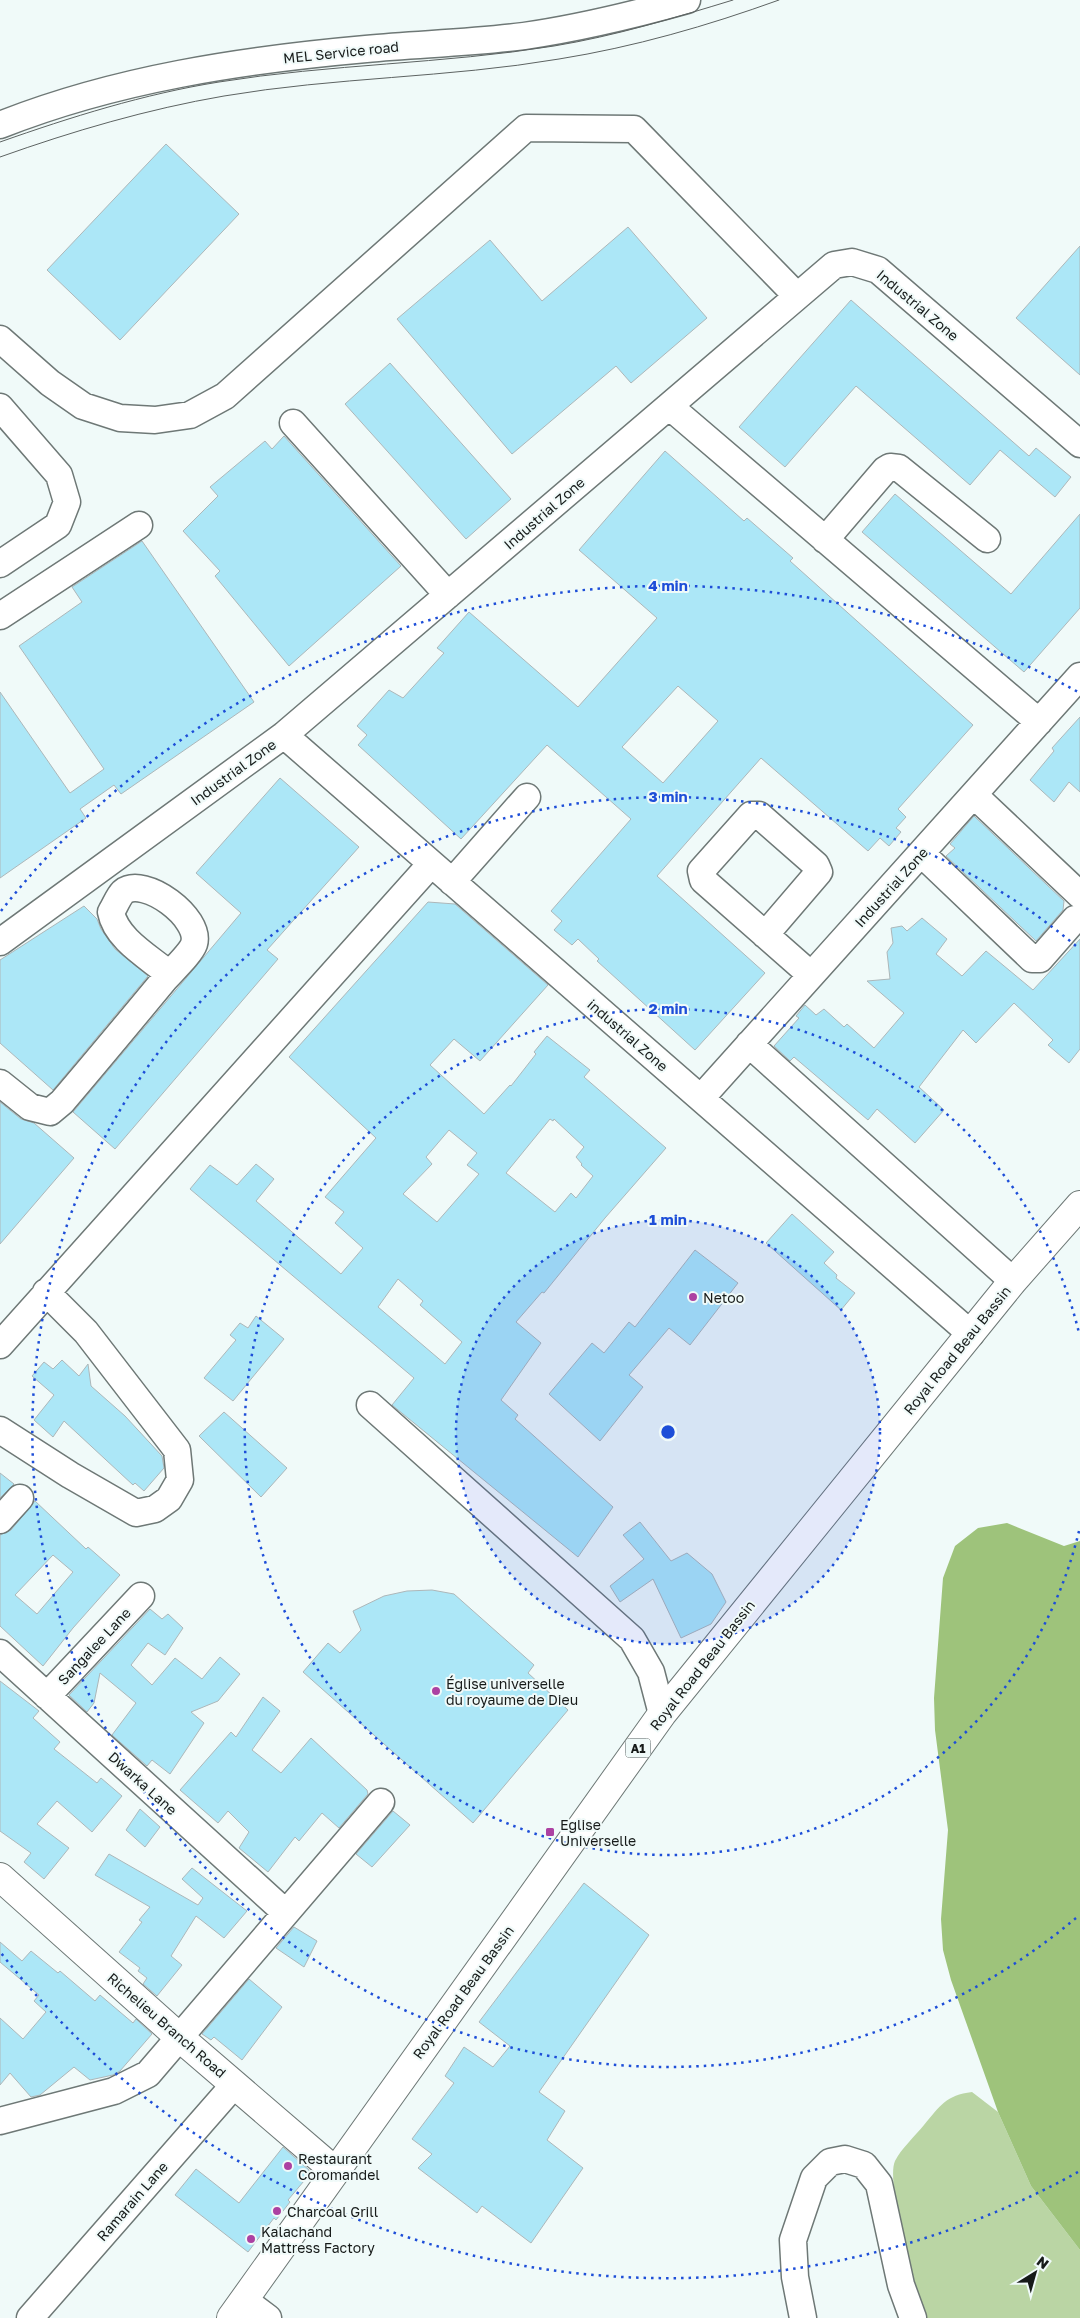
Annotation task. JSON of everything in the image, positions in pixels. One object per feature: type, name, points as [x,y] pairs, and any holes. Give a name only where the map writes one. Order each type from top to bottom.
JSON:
[{"type":"main road","name":"Royal Road Beau Bassin","points":[[237,2309],[662,1714],[1013,1280],[1080,1205]]},
{"type":"main road","name":"Richelieu Branch Road","points":[[0,1877],[179,2037],[335,2172]]},
{"type":"street","name":"MEL Service road","points":[[0,125],[98,92],[168,76],[267,59],[523,36],[610,21],[687,0]]},
{"type":"street","points":[[0,338],[50,383],[84,406],[120,418],[155,420],[190,415],[225,396],[526,128],[634,129],[797,296]]},
{"type":"street","name":"Industrial Zone","points":[[0,942],[284,735],[834,265],[852,262],[878,270],[1080,444]]},
{"type":"street","points":[[668,406],[1039,722]]},
{"type":"street","points":[[0,407],[59,475],[68,502],[58,525],[0,564]]},
{"type":"street","points":[[293,422],[448,595]]},
{"type":"street","points":[[825,540],[885,470],[890,467],[899,468],[986,540]]},
{"type":"street","points":[[0,616],[139,525]]},
{"type":"street","name":"Industrial Zone","points":[[701,1098],[1080,676]]},
{"type":"street","name":"industrial Zone","points":[[284,735],[971,1334]]},
{"type":"street","points":[[922,854],[1032,959],[1040,958],[1078,907],[974,795]]},
{"type":"street","points":[[452,882],[527,797]]},
{"type":"street","points":[[765,936],[819,872],[816,865],[758,815],[751,814],[701,872],[703,880],[765,936],[811,976]]},
{"type":"street","points":[[0,1345],[432,864]]},
{"type":"street","points":[[0,1083],[30,1107],[50,1112],[62,1102],[169,974]]},
{"type":"street","points":[[749,1044],[1013,1280]]},
{"type":"street","points":[[0,1430],[70,1475],[136,1513],[155,1509],[169,1499],[180,1480],[177,1450],[86,1332],[46,1292]]},
{"type":"street","points":[[370,1405],[632,1640],[651,1672],[662,1714]]},
{"type":"street","points":[[0,1520],[20,1498]]},
{"type":"street","name":"Sangalee Lane","points":[[47,1696],[141,1596]]},
{"type":"street","name":"Dwarka Lane","points":[[0,1653],[286,1913]]},
{"type":"street","points":[[2,2117],[114,2090],[148,2074],[382,1802]]},
{"type":"street","name":"Ramarain Lane","points":[[30,2318],[234,2084]]},
{"type":"street","points":[[804,2318],[796,2276],[793,2240],[814,2178],[830,2162],[845,2159],[864,2165],[879,2184],[901,2285],[913,2318]]},
{"type":"street","points":[[237,2309],[268,2318]]},
{"type":"green space","points":[[1007,1523],[1064,1546],[1080,1541],[1080,2250],[1031,2186],[998,2112],[951,1980],[943,1950],[941,1919],[948,1830],[935,1730],[934,1698],[943,1578],[955,1546],[978,1528]]},
{"type":"green space","points":[[972,2092],[998,2112],[1031,2186],[1080,2250],[1080,2318],[924,2318],[898,2213],[894,2191],[893,2173],[895,2161],[904,2147],[944,2102],[963,2093]]},
{"type":"building","points":[[166,144],[239,214],[120,340],[47,270]]},
{"type":"building","points":[[628,227],[707,318],[631,383],[616,366],[512,454],[397,319],[490,240],[542,301]]},
{"type":"building","points":[[1080,246],[1080,375],[1016,318]]},
{"type":"building","points":[[851,300],[1029,456],[1036,448],[1071,477],[1055,497],[1000,450],[970,485],[856,386],[785,467],[739,427]]},
{"type":"building","points":[[390,363],[511,499],[466,539],[345,404]]},
{"type":"building","points":[[284,436],[401,566],[289,666],[215,576],[220,571],[183,531],[218,496],[210,487],[265,441],[272,449]]},
{"type":"building","points":[[665,451],[744,521],[747,518],[793,558],[790,561],[973,725],[898,809],[906,817],[896,828],[901,832],[889,846],[880,838],[868,851],[761,758],[657,876],[765,973],[695,1050],[597,961],[599,959],[578,939],[572,945],[554,930],[562,921],[551,911],[631,819],[547,745],[461,839],[358,745],[367,735],[357,726],[389,690],[403,698],[444,653],[437,648],[469,612],[578,707],[657,618],[579,550]],"holes":[[[678,686],[718,721],[663,783],[622,747]]]},
{"type":"building","points":[[895,494],[1011,594],[1080,514],[1080,608],[1024,672],[862,532]]},
{"type":"building","points":[[142,541],[254,702],[121,794],[114,785],[80,809],[86,818],[0,878],[0,692],[70,793],[104,769],[19,646],[82,602],[72,587]]},
{"type":"building","points":[[1080,717],[1080,792],[1069,782],[1054,802],[1030,780],[1054,751],[1052,748]]},
{"type":"building","points":[[280,778],[359,847],[267,950],[278,959],[115,1149],[73,1112],[241,913],[196,873]]},
{"type":"building","points":[[974,816],[1064,901],[1063,910],[1036,941],[946,856],[955,848],[950,844]]},
{"type":"building","points":[[428,902],[455,904],[548,985],[480,1061],[454,1039],[430,1065],[484,1114],[511,1086],[536,1054],[534,1052],[547,1036],[590,1070],[584,1077],[666,1148],[605,1218],[544,1293],[542,1292],[516,1322],[541,1343],[501,1400],[518,1415],[515,1419],[613,1507],[578,1557],[392,1405],[414,1378],[190,1189],[210,1165],[237,1185],[256,1164],[274,1179],[256,1201],[341,1274],[363,1248],[335,1223],[344,1212],[325,1197],[376,1138],[289,1057]],"holes":[[[550,1119],[553,1121],[554,1119],[584,1147],[576,1157],[581,1165],[593,1176],[576,1198],[571,1193],[555,1212],[506,1173]],[[449,1130],[477,1153],[467,1165],[479,1174],[437,1222],[403,1194],[432,1164],[426,1157]],[[398,1279],[423,1301],[420,1305],[462,1342],[445,1364],[378,1307]]]},
{"type":"building","points":[[84,906],[97,919],[101,929],[115,949],[148,976],[53,1090],[0,1043],[0,960]]},
{"type":"building","points":[[922,918],[947,939],[936,954],[962,976],[986,951],[1033,990],[1080,939],[1080,1049],[1069,1063],[1048,1045],[1053,1040],[1014,1003],[976,1043],[963,1030],[919,1087],[944,1110],[915,1143],[877,1109],[868,1120],[794,1057],[790,1061],[774,1046],[799,1018],[796,1016],[805,1005],[816,1015],[824,1009],[844,1027],[847,1024],[874,1048],[904,1013],[867,981],[890,979],[887,952],[893,943],[891,928],[902,926],[907,931]]},
{"type":"building","points":[[0,1102],[21,1119],[34,1123],[74,1158],[0,1244]]},
{"type":"building","points":[[792,1214],[834,1252],[824,1263],[837,1275],[836,1278],[855,1293],[841,1310],[766,1243]]},
{"type":"building","points":[[695,1250],[738,1283],[690,1345],[669,1328],[629,1375],[643,1387],[600,1441],[549,1394],[592,1343],[604,1353],[629,1322],[635,1327]]},
{"type":"building","points":[[256,1316],[284,1339],[233,1401],[204,1378],[236,1340],[230,1335],[240,1323],[248,1328]]},
{"type":"building","points":[[62,1360],[79,1376],[88,1364],[91,1386],[125,1416],[162,1456],[164,1468],[144,1491],[135,1483],[133,1485],[64,1421],[53,1437],[34,1420],[54,1395],[32,1376],[44,1362],[53,1369]]},
{"type":"building","points":[[224,1412],[287,1468],[261,1497],[199,1436]]},
{"type":"building","points":[[0,1473],[14,1484],[0,1498]]},
{"type":"building","points":[[35,1501],[86,1549],[88,1547],[120,1575],[73,1628],[43,1666],[0,1626],[0,1535],[11,1530]],"holes":[[[53,1555],[73,1572],[37,1614],[15,1595]]]},
{"type":"building","points":[[640,1522],[671,1561],[687,1553],[712,1574],[726,1602],[711,1624],[681,1638],[653,1579],[620,1602],[610,1586],[644,1559],[623,1535]]},
{"type":"building","name":"Église universelle du royaume de Dieu","points":[[432,1590],[454,1594],[534,1665],[528,1673],[568,1710],[473,1823],[303,1672],[328,1643],[340,1653],[361,1630],[353,1611],[384,1596],[407,1591]]},
{"type":"building","points":[[150,1609],[162,1619],[168,1614],[183,1628],[165,1655],[148,1643],[131,1665],[152,1685],[175,1658],[202,1679],[220,1657],[240,1674],[218,1701],[191,1712],[204,1723],[170,1774],[152,1760],[147,1766],[112,1735],[136,1703],[100,1673],[94,1703],[87,1712],[69,1695]]},
{"type":"building","points":[[0,1681],[39,1711],[33,1718],[60,1742],[54,1749],[97,1783],[101,1778],[122,1796],[92,1832],[57,1801],[37,1824],[69,1848],[44,1879],[24,1862],[31,1853],[0,1831]]},
{"type":"building","points":[[263,1697],[280,1711],[252,1750],[281,1773],[311,1738],[367,1790],[368,1794],[339,1828],[322,1813],[299,1841],[295,1837],[268,1872],[239,1848],[249,1832],[228,1811],[218,1823],[180,1790],[231,1732],[236,1737]]},
{"type":"building","points":[[140,1809],[160,1827],[145,1847],[126,1830]]},
{"type":"building","points":[[393,1811],[410,1825],[372,1867],[356,1854]]},
{"type":"building","points":[[109,1854],[198,1905],[203,1898],[182,1879],[192,1868],[247,1911],[224,1938],[196,1916],[171,1956],[182,1965],[157,1996],[143,1984],[147,1978],[138,1971],[140,1968],[119,1952],[142,1922],[139,1920],[150,1907],[95,1875]]},
{"type":"building","points":[[584,1883],[649,1935],[539,2092],[565,2111],[547,2140],[583,2168],[531,2243],[482,2206],[477,2213],[418,2168],[432,2154],[412,2139],[454,2083],[445,2076],[464,2047],[493,2067],[510,2046],[479,2022]]},
{"type":"building","points":[[294,1927],[317,1941],[304,1967],[276,1948]]},
{"type":"building","points":[[0,1942],[22,1961],[31,1951],[58,1973],[60,1971],[95,2001],[100,1995],[133,2023],[136,2019],[152,2034],[120,2071],[113,2075],[90,2080],[74,2067],[40,2095],[31,2097],[10,2073],[0,2085],[0,2018],[23,2039],[46,2012],[34,2001],[39,1995],[0,1962]]},
{"type":"building","points":[[249,1979],[282,2007],[242,2060],[214,2037],[211,2040],[202,2034]]},
{"type":"building","points":[[283,2147],[309,2170],[309,2175],[288,2200],[290,2202],[276,2220],[274,2218],[248,2252],[175,2195],[196,2169],[239,2203]]},
{"type":"tram line","points":[[0,142],[108,107],[191,87],[303,71],[470,57],[554,46],[622,32],[733,0]]},
{"type":"tram line","points":[[0,157],[55,138],[167,107],[196,101],[308,85],[475,70],[559,59],[670,35],[779,0]]},
{"type":"place","name":"Netoo","points":[[693,1297]]},
{"type":"place","name":"Église universelle du royaume de Dieu","points":[[436,1691]]},
{"type":"place","name":"Eglise Universelle","points":[[550,1832]]},
{"type":"place","name":"Restaurant Coromandel","points":[[288,2166]]},
{"type":"place","name":"Charcoal Grill","points":[[277,2211]]},
{"type":"place","name":"Kalachand Mattress Factory","points":[[251,2239]]}]
